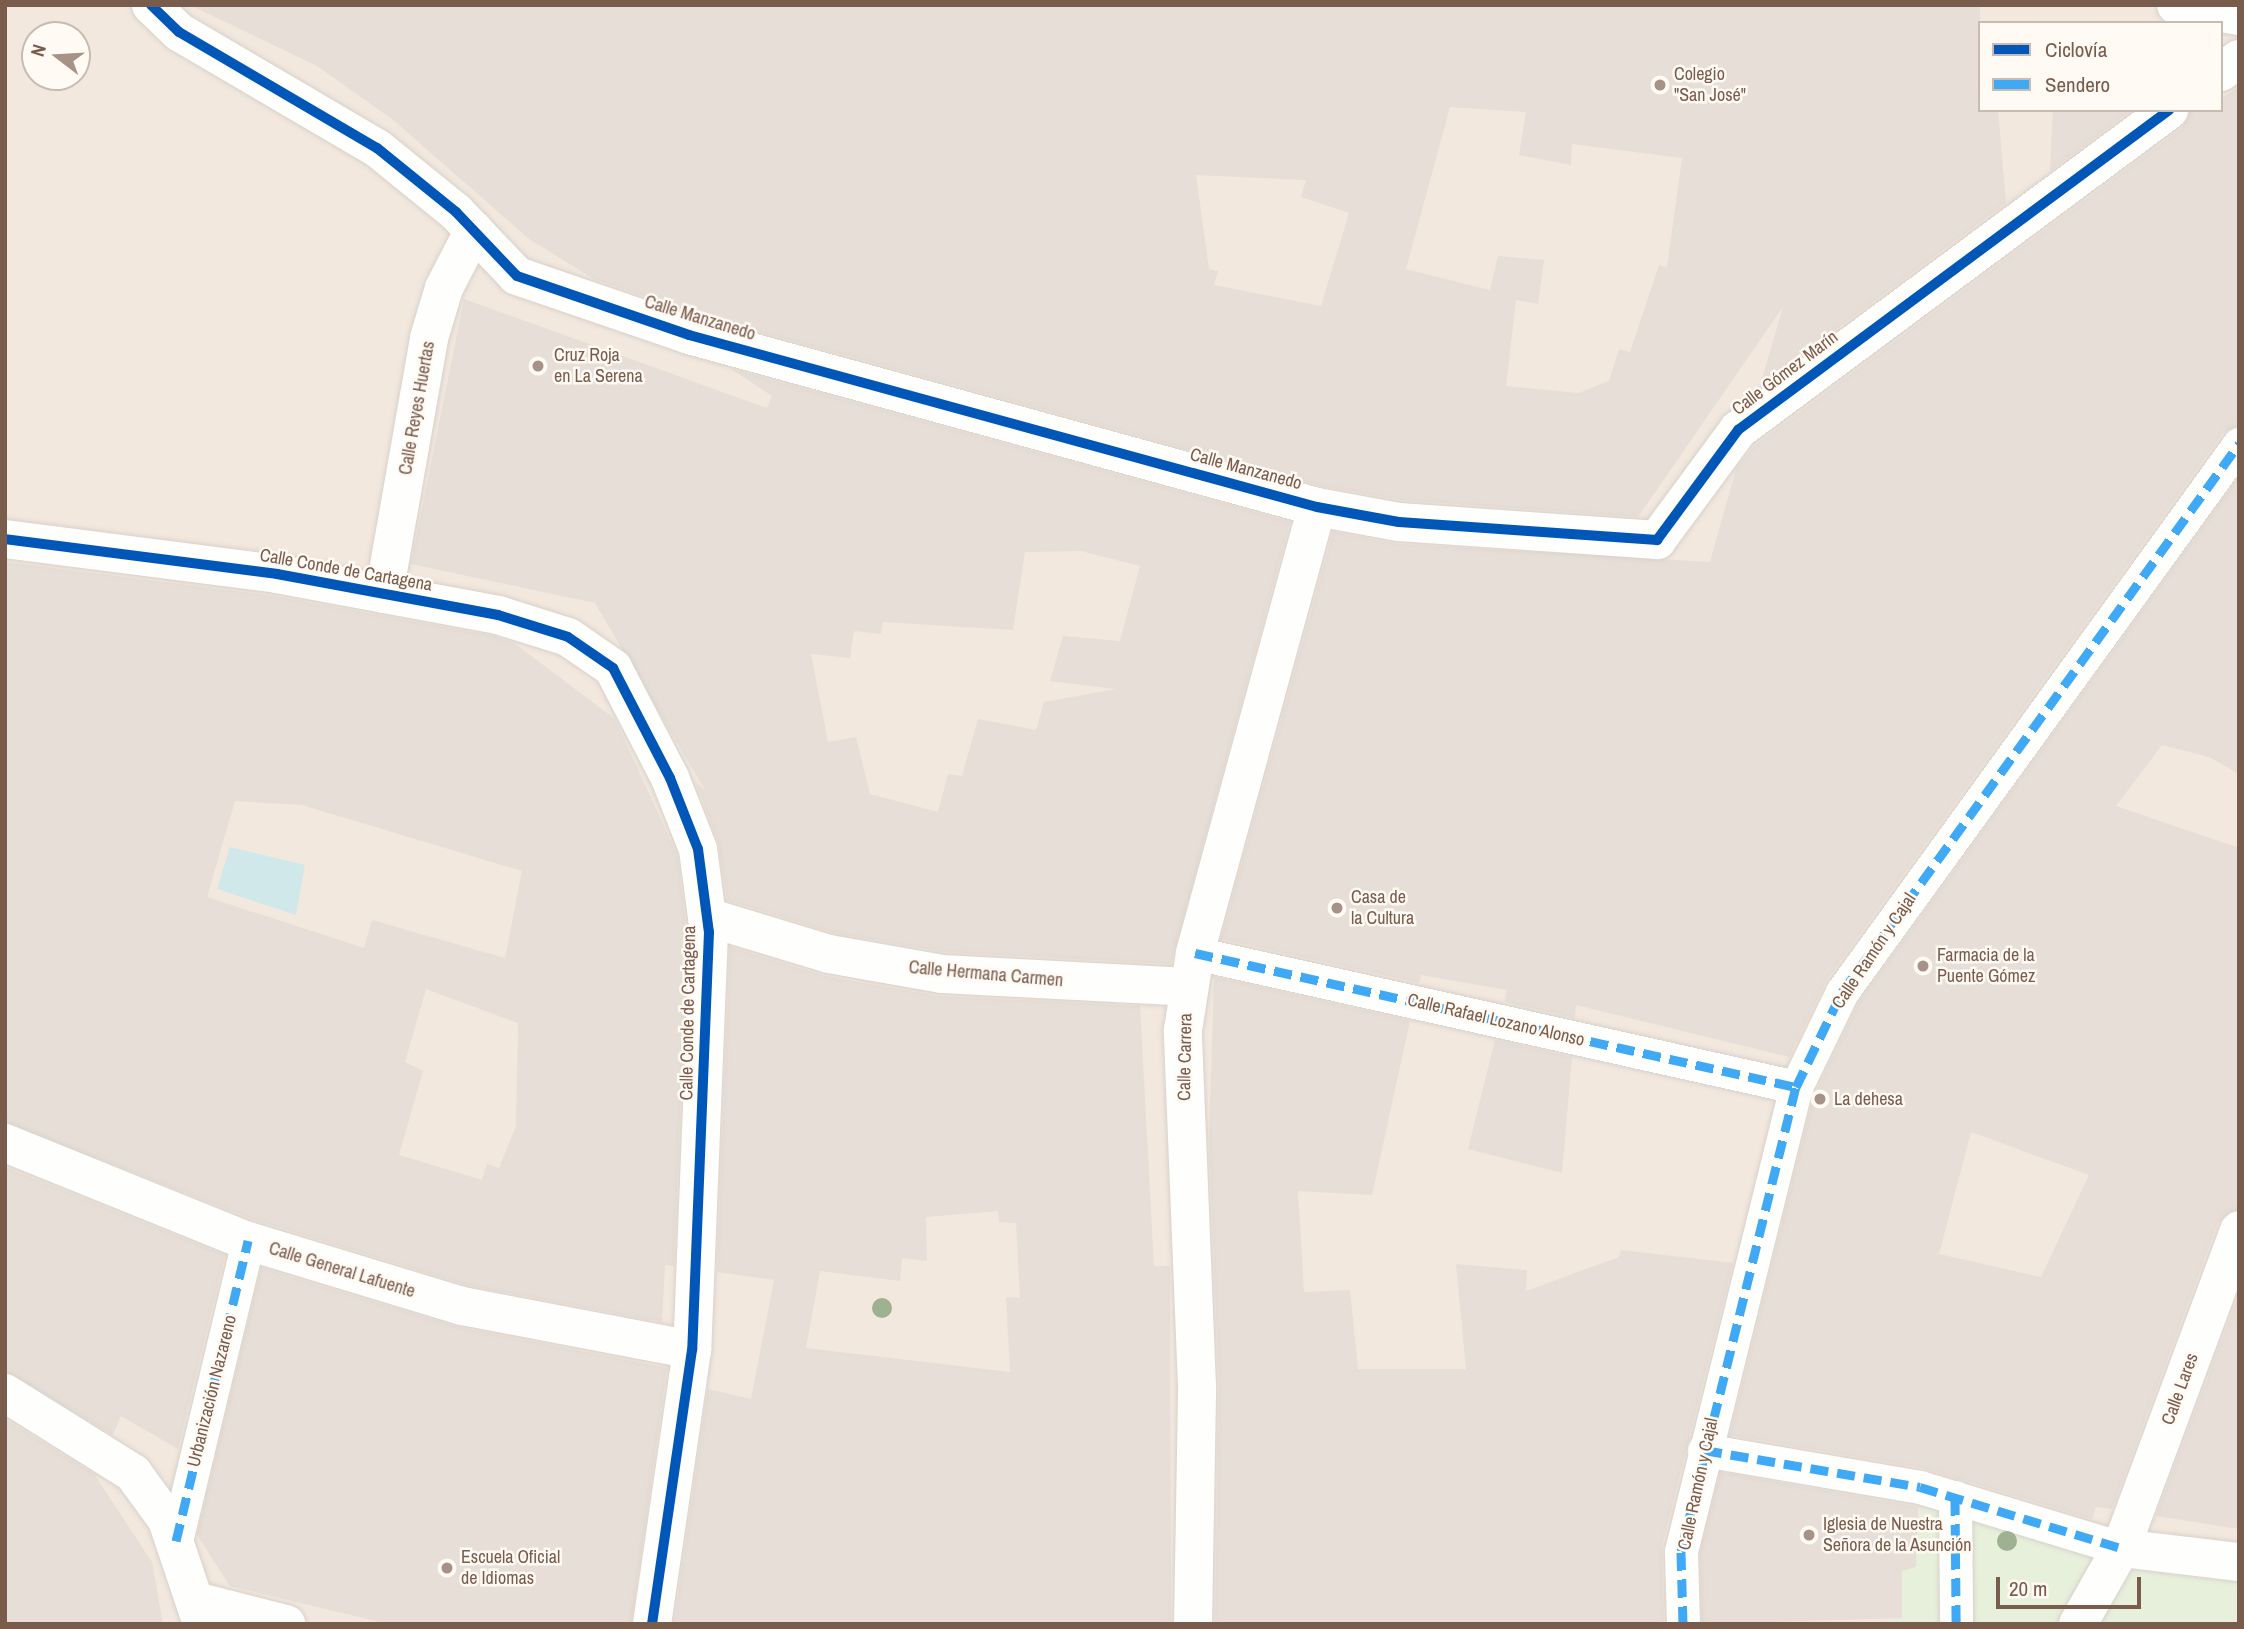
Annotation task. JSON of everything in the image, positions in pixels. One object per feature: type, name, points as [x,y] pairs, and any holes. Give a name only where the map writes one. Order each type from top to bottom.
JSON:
[{"type":"street","points":[[2176,5],[2239,16]]},
{"type":"street","name":"Calle Manzanedo","points":[[151,6],[179,32],[377,148],[474,230],[517,276],[689,335],[1317,507]]},
{"type":"street","points":[[2223,71],[2239,59]]},
{"type":"street","name":"Calle Gómez Marín","points":[[1317,507],[1399,522],[1657,540],[1738,430],[2166,112]]},
{"type":"street","name":"Calle Reyes Huertas","points":[[384,594],[429,338],[444,288],[474,230]]},
{"type":"street","name":"Calle Ramón y Cajal","points":[[1684,1624],[1681,1551],[1796,1087],[1842,992],[2239,444]]},
{"type":"street","name":"Calle Carrera","points":[[1193,1624],[1197,1386],[1185,1181],[1192,970],[1317,507]]},
{"type":"street","name":"Calle Conde de Cartagena","points":[[5,539],[384,594],[498,615],[568,637],[613,667],[670,778],[698,849],[707,917],[708,1040],[692,1350],[652,1624]]},
{"type":"street","name":"Calle Hermana Carmen","points":[[707,917],[829,954],[942,974],[1192,970]]},
{"type":"street","name":"Calle Rafael Lozano Alonso","points":[[1192,970],[1796,1087]]},
{"type":"street","name":"Calle General Lafuente","points":[[5,1143],[248,1241],[462,1307],[692,1350]]},
{"type":"street","name":"Calle Lares","points":[[2078,1624],[2122,1548],[2239,1230]]},
{"type":"street","name":"Urbanización Nazareno","points":[[176,1541],[248,1241]]},
{"type":"street","points":[[5,1393],[133,1473],[176,1541],[200,1613],[286,1624]]},
{"type":"street","points":[[1704,1450],[1955,1497],[2122,1548],[2239,1562]]},
{"type":"street","points":[[1955,1497],[1956,1624]]},
{"type":"shaded area","points":[[5,5],[2239,5],[2239,1624],[5,1624]]},
{"type":"green space","points":[[1928,1500],[2239,1562],[2239,1624],[1866,1624],[1902,1618],[1902,1571]]},
{"type":"water","points":[[230,847],[305,865],[296,915],[217,889]]},
{"type":"building","points":[[190,5],[1980,5],[1978,112],[1998,112],[2006,203],[1760,386],[1783,307],[1638,517],[1402,500],[1322,486],[695,314],[594,279],[529,239],[392,119],[317,66]],"holes":[[[1450,107],[1526,112],[1519,155],[1571,165],[1572,144],[1682,158],[1667,267],[1659,265],[1630,352],[1619,349],[1609,381],[1579,393],[1506,386],[1516,300],[1538,304],[1544,260],[1498,256],[1490,290],[1406,269]],[[1196,175],[1306,180],[1301,197],[1349,213],[1321,306],[1214,285],[1218,271],[1209,269]]]},
{"type":"building","points":[[2239,87],[2239,425],[2223,433],[1826,981],[1789,1057],[1576,1005],[1575,1018],[1504,1002],[1507,990],[1421,975],[1419,983],[1221,939],[1333,532],[1397,544],[1710,562],[1736,469],[1754,446],[2182,128],[2189,112],[2223,112],[2223,98]]},
{"type":"building","points":[[2053,112],[2129,112],[2050,171]]},
{"type":"building","points":[[464,299],[767,408],[772,396],[731,369],[1290,522],[1171,964],[944,952],[834,933],[727,900],[718,841],[696,783],[705,790],[595,603],[411,564]],"holes":[[[1081,551],[1140,566],[1120,641],[1063,636],[1050,681],[1116,689],[1044,702],[1036,730],[978,719],[962,776],[948,774],[938,812],[870,794],[856,737],[828,742],[811,654],[850,658],[854,631],[881,634],[883,622],[1013,630],[1025,552]]]},
{"type":"building","points":[[2239,477],[2239,774],[2209,757],[2162,745],[2116,806],[2239,848],[2239,1209],[2218,1222],[2112,1509],[2096,1507],[2092,1519],[1923,1468],[1730,1435],[1813,1098],[1859,1002]],"holes":[[[1971,1132],[2089,1175],[2041,1277],[1939,1254]]]},
{"type":"building","points":[[5,562],[274,596],[493,636],[514,643],[615,719],[677,855],[687,933],[674,1266],[665,1265],[662,1322],[467,1285],[255,1220],[5,1122]],"holes":[[[235,801],[302,805],[522,871],[505,958],[372,920],[364,948],[207,897]],[[426,989],[518,1023],[516,1126],[499,1168],[487,1164],[482,1180],[399,1155],[423,1071],[405,1062]]]},
{"type":"building","points":[[730,947],[825,976],[938,996],[1140,1006],[1154,1266],[1170,1266],[1171,1624],[674,1624],[708,1389],[751,1399],[774,1280],[717,1272]],"holes":[[[998,1211],[999,1222],[1016,1223],[1020,1298],[1006,1297],[1010,1372],[806,1348],[820,1271],[900,1281],[902,1258],[927,1261],[926,1217]]]},
{"type":"building","points":[[1214,977],[1410,1021],[1372,1195],[1298,1191],[1304,1292],[1350,1290],[1358,1369],[1466,1369],[1456,1264],[1527,1270],[1526,1291],[1619,1257],[1621,1250],[1733,1263],[1662,1546],[1664,1624],[1215,1624],[1219,1386],[1209,1140]]},
{"type":"building","points":[[1495,1040],[1572,1057],[1562,1173],[1468,1149]]},
{"type":"building","points":[[5,1167],[225,1255],[178,1449],[121,1416],[113,1435],[5,1371]]},
{"type":"building","points":[[261,1268],[458,1327],[667,1368],[631,1624],[388,1624],[230,1586],[197,1535]]},
{"type":"building","points":[[2239,1294],[2239,1529],[2156,1516]]},
{"type":"building","points":[[5,1419],[94,1474],[152,1562],[163,1624],[5,1624]]},
{"type":"building","name":"Iglesia de Nuestra Señora de la Asunción","points":[[1720,1472],[1918,1507],[1916,1567],[1902,1571],[1902,1618],[1702,1624],[1700,1553]]},
{"type":"marked path","points":[[1683,1624],[1681,1551],[1796,1087],[1842,992],[2239,444]]},
{"type":"marked path","points":[[1195,953],[1796,1087]]},
{"type":"marked path","points":[[176,1541],[248,1241]]},
{"type":"marked path","points":[[1704,1450],[1920,1487],[2121,1548]]},
{"type":"marked path","points":[[1955,1497],[1956,1624]]},
{"type":"cycle path","points":[[151,5],[179,32],[377,148],[456,212],[517,276],[689,335],[1317,507],[1399,522],[1657,540],[1738,430],[2166,112]]},
{"type":"cycle path","points":[[5,539],[277,574],[498,615],[568,637],[613,668],[670,778],[698,849],[709,932],[692,1350],[652,1624]]},
{"type":"place","name":"Colegio \"San José\"","points":[[1660,85]]},
{"type":"place","name":"Cruz Roja en La Serena","points":[[538,366]]},
{"type":"place","name":"Casa de la Cultura","points":[[1337,908]]},
{"type":"place","name":"Farmacia de la Puente Gómez","points":[[1923,966]]},
{"type":"place","name":"La dehesa","points":[[1820,1099]]},
{"type":"place","name":"Iglesia de Nuestra Señora de la Asunción","points":[[1809,1535]]},
{"type":"place","name":"Escuela Oficial de Idiomas","points":[[447,1568]]}]
